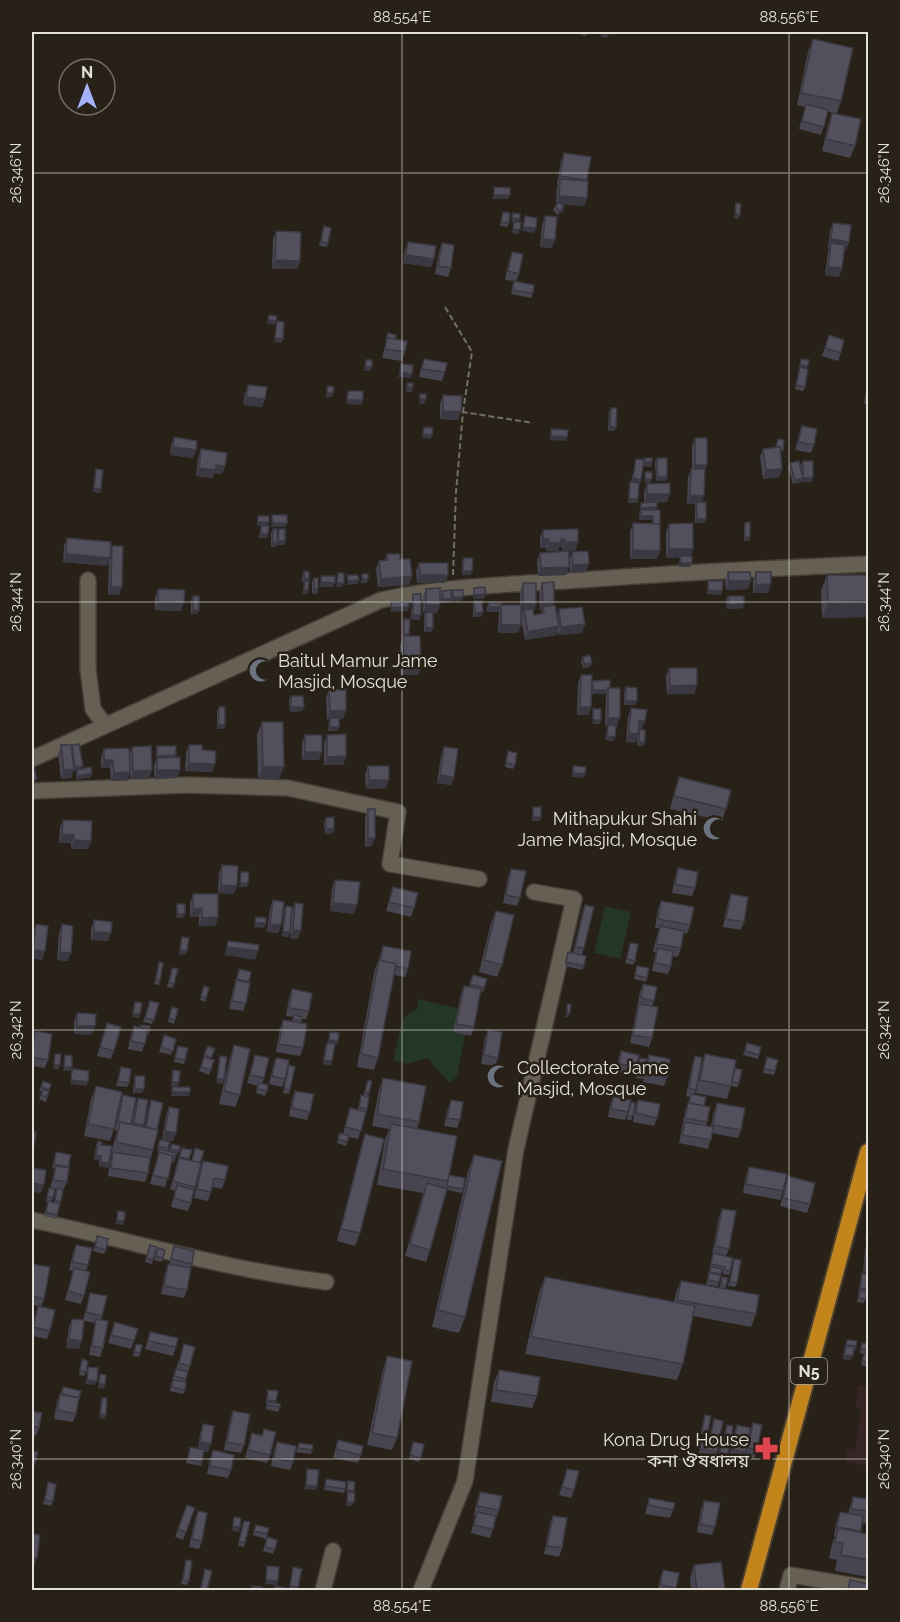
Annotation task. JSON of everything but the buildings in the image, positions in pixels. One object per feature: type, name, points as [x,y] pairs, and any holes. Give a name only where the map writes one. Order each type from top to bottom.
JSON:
[{"type":"highway","name":"N5","points":[[749,1590],[868,1152]]},
{"type":"street","points":[[32,759],[381,600],[413,593],[455,589],[868,564]]},
{"type":"street","points":[[88,580],[90,689],[93,709],[105,725]]},
{"type":"street","points":[[32,791],[187,785],[288,788],[398,812],[390,864],[478,879]]},
{"type":"street","points":[[421,1590],[465,1481],[516,1149],[574,899],[534,892]]},
{"type":"street","points":[[32,1220],[274,1275],[326,1282]]},
{"type":"street","points":[[323,1590],[333,1551]]},
{"type":"street","points":[[786,1590],[791,1575],[868,1588]]},
{"type":"path","points":[[445,307],[472,352],[463,412],[452,568],[455,589]]},
{"type":"path","points":[[463,412],[533,423]]},
{"type":"shaded area","points":[[858,1385],[868,1387],[868,1466],[845,1462],[847,1448],[855,1449],[861,1409],[855,1408]]},
{"type":"green space","points":[[605,906],[631,912],[620,959],[594,953]]},
{"type":"green space","points":[[417,999],[470,1011],[457,1076],[449,1083],[428,1058],[407,1064],[393,1060],[403,1018],[418,1008]]},
{"type":"place","name":"Baitul Mamur Jame Masjid, Mosque","points":[[260,670]]},
{"type":"place","name":"Mithapukur Shahi Jame Masjid, Mosque","points":[[715,828]]},
{"type":"place","name":"Collectorate Jame Masjid, Mosque","points":[[499,1077]]},
{"type":"place","name":"Kona Drug House কনা ঔষধালয়","points":[[767,1449]]}]
